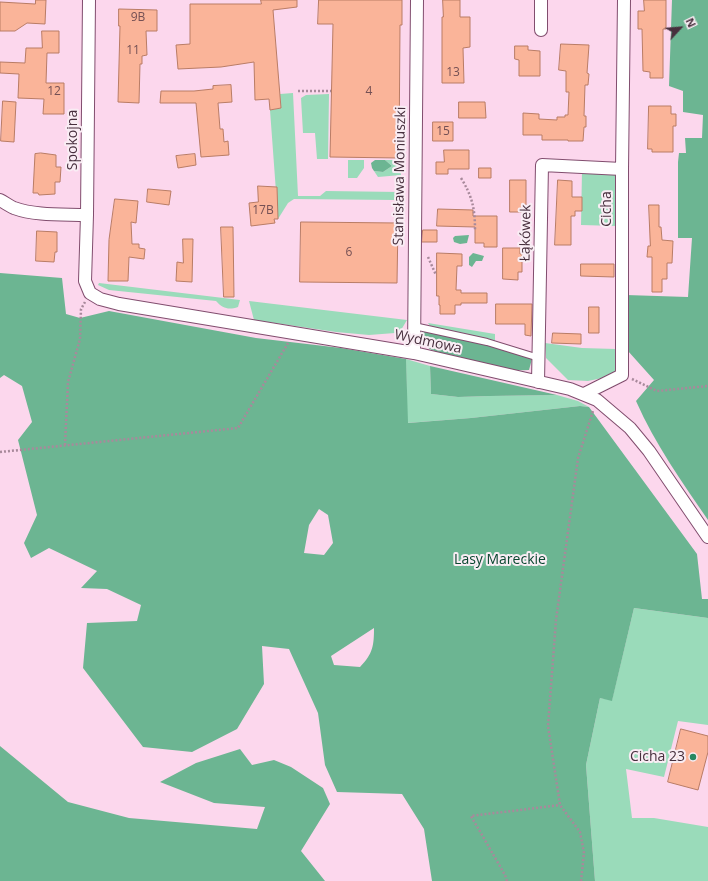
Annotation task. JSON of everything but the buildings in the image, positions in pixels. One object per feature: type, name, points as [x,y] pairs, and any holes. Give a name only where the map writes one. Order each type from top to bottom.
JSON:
[{"type":"street","name":"Spokojna","points":[[89,0],[85,281],[90,293]]},
{"type":"street","name":"Stanisława Moniuszki","points":[[414,353],[417,0]]},
{"type":"street","points":[[541,0],[541,30]]},
{"type":"street","name":"Cicha","points":[[622,375],[624,0]]},
{"type":"street","name":"Łąkówek","points":[[538,382],[540,358],[542,165],[622,169]]},
{"type":"street","points":[[0,200],[20,210],[87,215]]},
{"type":"street","name":"Wydmowa","points":[[90,293],[100,300],[119,304],[414,353],[570,389],[584,394],[597,400],[630,428],[649,451],[708,537]]},
{"type":"street","points":[[584,394],[622,375]]},
{"type":"lane","points":[[414,326],[487,342],[540,358]]},
{"type":"path","points":[[298,91],[331,91]]},
{"type":"path","points":[[461,178],[470,196],[475,211],[475,230]]},
{"type":"path","points":[[427,251],[427,256],[436,275]]},
{"type":"path","points":[[65,445],[68,382],[80,339],[81,309],[90,293]]},
{"type":"path","points":[[0,452],[238,428],[294,333]]},
{"type":"path","points":[[622,375],[657,391],[708,386]]},
{"type":"path","points":[[580,881],[584,853],[580,832],[560,806],[548,726],[556,620],[578,458],[597,400]]},
{"type":"path","points":[[507,881],[471,816],[560,806]]},
{"type":"green space","points":[[672,0],[708,0],[708,520],[669,462],[643,417],[636,401],[654,380],[628,351],[626,295],[688,297],[692,238],[678,238],[678,162],[679,153],[686,153],[685,138],[702,138],[703,115],[683,112],[683,91],[669,86]]},
{"type":"green space","points":[[293,93],[298,196],[320,196],[326,191],[400,192],[395,200],[294,199],[288,203],[278,219],[270,110],[281,108],[280,94]]},
{"type":"green space","points":[[329,94],[328,159],[317,159],[315,133],[303,133],[301,98],[306,95]]},
{"type":"green space","points":[[348,160],[364,160],[364,168],[357,178],[348,178]]},
{"type":"green space","points":[[375,160],[385,160],[392,166],[383,172],[374,171],[371,163]]},
{"type":"green space","points":[[385,160],[399,160],[401,175],[378,177],[374,171],[383,172],[392,166]]},
{"type":"green space","points":[[582,171],[617,171],[617,226],[581,225]]},
{"type":"green space","points":[[469,235],[467,243],[460,244],[454,242],[453,238],[455,236]]},
{"type":"green space","points":[[473,253],[484,256],[482,261],[476,261],[472,267],[469,265],[469,257]]},
{"type":"green space","name":"Lasy Mareckie","points":[[0,273],[62,278],[66,314],[80,318],[109,311],[256,338],[341,348],[406,359],[408,423],[471,418],[580,406],[589,407],[697,554],[702,599],[708,599],[708,618],[634,608],[612,701],[600,698],[586,765],[595,881],[432,881],[424,829],[402,794],[337,792],[325,765],[318,713],[289,649],[262,646],[264,684],[237,729],[192,752],[143,747],[83,668],[87,623],[137,621],[141,605],[107,589],[81,588],[97,571],[49,548],[31,558],[24,543],[37,515],[18,440],[32,422],[22,386],[4,375],[0,378]],"holes":[[[319,509],[328,515],[333,543],[324,555],[304,553],[309,525]],[[374,628],[372,649],[368,658],[360,667],[334,665],[331,656]]]},
{"type":"green space","points":[[99,283],[240,300],[238,307],[229,309],[221,306],[216,301],[109,290],[98,285]]},
{"type":"green space","points":[[249,301],[407,320],[401,330],[395,333],[369,335],[336,332],[254,320]]},
{"type":"green space","points":[[428,323],[495,334],[495,341],[430,326]]},
{"type":"green space","points":[[420,330],[486,343],[532,359],[529,370],[512,370],[488,366],[448,356],[426,347],[421,342]]},
{"type":"green space","points":[[545,343],[582,348],[616,349],[617,368],[612,376],[588,381],[568,380],[546,358]]},
{"type":"green space","points":[[406,359],[430,366],[431,394],[458,397],[557,395],[578,401],[589,407],[580,406],[471,418],[407,423]]},
{"type":"green space","points":[[430,366],[557,395],[458,397],[431,394]]},
{"type":"green space","points":[[634,608],[708,618],[708,725],[678,721],[664,777],[626,769],[632,818],[654,818],[708,827],[708,881],[595,881],[586,765],[600,698],[612,700]]},
{"type":"green space","points":[[0,746],[68,802],[129,818],[257,829],[265,807],[214,803],[160,782],[196,763],[240,749],[252,765],[274,760],[291,767],[323,788],[330,804],[301,851],[325,881],[0,881]]},
{"type":"place","name":"Cicha 23","points":[[693,757]]}]
